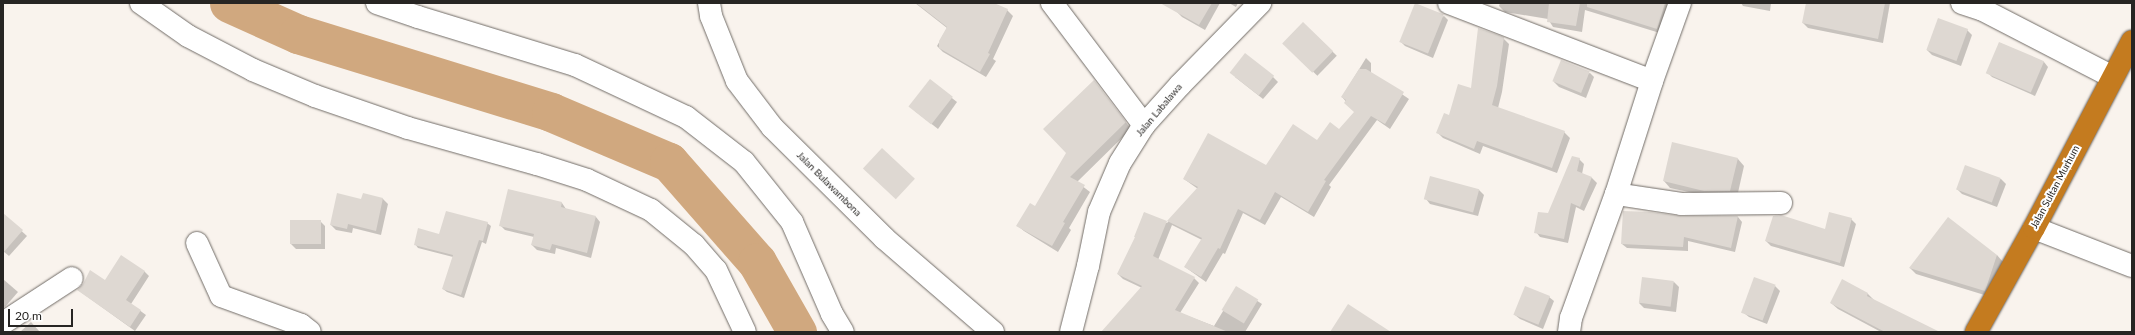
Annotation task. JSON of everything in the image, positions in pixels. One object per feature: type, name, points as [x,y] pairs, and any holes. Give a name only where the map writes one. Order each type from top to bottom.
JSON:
[{"type":"highway","name":"Jalan Sultan Murhum","points":[[1976,332],[2034,228],[2132,41]]},
{"type":"street","points":[[141,3],[188,36],[253,70],[315,96],[408,128],[537,164],[586,180],[651,210],[694,245],[716,270],[745,332]]},
{"type":"street","points":[[377,3],[575,65],[686,117],[744,162],[792,222],[832,314],[843,332]]},
{"type":"street","name":"Jalan Bulawambona","points":[[709,3],[711,16],[736,81],[772,127],[884,238],[993,332]]},
{"type":"street","points":[[1052,3],[1144,125]]},
{"type":"street","name":"Jalan Labalawa","points":[[1071,332],[1088,266],[1099,212],[1120,163],[1144,125],[1180,85],[1260,3]]},
{"type":"street","points":[[1449,3],[1652,81]]},
{"type":"street","points":[[1568,332],[1571,318],[1616,194],[1652,81],[1680,3]]},
{"type":"street","points":[[1962,3],[1981,9],[2114,77]]},
{"type":"street","points":[[1616,194],[1682,204],[1781,203]]},
{"type":"street","points":[[2034,228],[2132,266]]},
{"type":"street","points":[[197,243],[221,296],[302,325],[310,332]]},
{"type":"street","points":[[3,323],[72,278]]},
{"type":"building","points":[[916,3],[994,3],[1008,9],[988,53],[990,54],[980,72],[939,48],[939,41],[947,27]]},
{"type":"building","points":[[1160,3],[1212,3],[1199,25]]},
{"type":"building","points":[[1415,3],[1444,15],[1428,54],[1399,42]]},
{"type":"building","points":[[1549,3],[1580,3],[1576,26],[1547,22]]},
{"type":"building","points":[[1587,3],[1665,3],[1657,29],[1587,7]]},
{"type":"building","points":[[1806,3],[1885,3],[1878,39],[1802,23]]},
{"type":"building","points":[[1938,18],[1968,29],[1956,61],[1926,50]]},
{"type":"building","points":[[1303,22],[1333,51],[1312,73],[1282,44]]},
{"type":"building","points":[[1478,28],[1504,37],[1497,86],[1492,105],[1565,131],[1552,168],[1477,141],[1474,149],[1436,133],[1444,113],[1449,115],[1458,84],[1471,88]]},
{"type":"building","points":[[1999,42],[2044,61],[2031,92],[1986,73]]},
{"type":"building","points":[[1245,53],[1274,76],[1259,95],[1230,73]]},
{"type":"building","points":[[1561,60],[1590,72],[1581,93],[1552,81]]},
{"type":"building","points":[[1359,69],[1366,69],[1404,92],[1385,124],[1371,116],[1324,180],[1326,181],[1308,212],[1275,192],[1260,220],[1238,209],[1220,249],[1218,248],[1201,277],[1184,267],[1202,238],[1167,221],[1198,187],[1183,179],[1208,133],[1266,165],[1293,124],[1317,140],[1330,122],[1339,129],[1354,112],[1344,103],[1346,100],[1341,97]]},
{"type":"building","points":[[930,79],[953,97],[931,124],[908,107]]},
{"type":"building","points":[[1094,80],[1126,122],[1070,177],[1085,185],[1063,222],[1065,223],[1052,246],[1016,226],[1030,203],[1035,206],[1066,153],[1043,129]]},
{"type":"building","points":[[1672,142],[1738,158],[1730,191],[1704,191],[1663,181]]},
{"type":"building","points":[[882,148],[915,179],[896,199],[863,168]]},
{"type":"building","points":[[1572,156],[1580,158],[1577,171],[1592,177],[1580,207],[1571,203],[1564,239],[1534,233],[1538,212],[1548,213]]},
{"type":"building","points":[[1965,165],[2001,178],[1992,202],[1956,189]]},
{"type":"building","points":[[1430,176],[1479,189],[1473,212],[1424,199]]},
{"type":"building","points":[[508,189],[562,202],[561,207],[596,216],[587,253],[552,244],[550,250],[531,245],[534,234],[499,226]]},
{"type":"building","points":[[337,193],[361,199],[363,193],[383,198],[376,231],[348,224],[347,229],[330,225]]},
{"type":"building","points":[[446,211],[488,222],[483,241],[479,240],[461,295],[442,289],[453,255],[414,245],[418,228],[439,234]]},
{"type":"building","points":[[1623,211],[1650,212],[1681,216],[1738,216],[1731,248],[1684,237],[1683,247],[1621,244]]},
{"type":"building","points":[[1144,212],[1167,221],[1153,256],[1195,277],[1175,310],[1228,332],[1101,332],[1142,286],[1117,274],[1135,237]]},
{"type":"building","points":[[1829,212],[1852,218],[1840,263],[1765,241],[1773,216],[1781,215],[1825,229]]},
{"type":"building","points":[[3,213],[23,230],[3,253]]},
{"type":"building","points":[[1948,217],[1997,255],[1985,291],[1909,268]]},
{"type":"building","points":[[290,220],[321,220],[321,244],[290,244]]},
{"type":"building","points":[[121,255],[145,271],[126,300],[141,310],[130,327],[77,290],[83,284],[90,270],[105,280]]},
{"type":"building","points":[[1642,277],[1674,281],[1671,307],[1639,303]]},
{"type":"building","points":[[1754,277],[1776,285],[1763,321],[1741,313]]},
{"type":"building","points":[[1842,279],[1868,293],[1867,296],[1940,332],[1885,332],[1830,303]]},
{"type":"building","points":[[1236,286],[1258,299],[1244,323],[1222,310]]},
{"type":"building","points":[[1525,286],[1550,296],[1538,325],[1513,315]]},
{"type":"building","points":[[1348,304],[1391,332],[1330,332]]},
{"type":"waterway","points":[[229,3],[298,34],[551,112],[669,162],[757,262],[797,332]]}]
